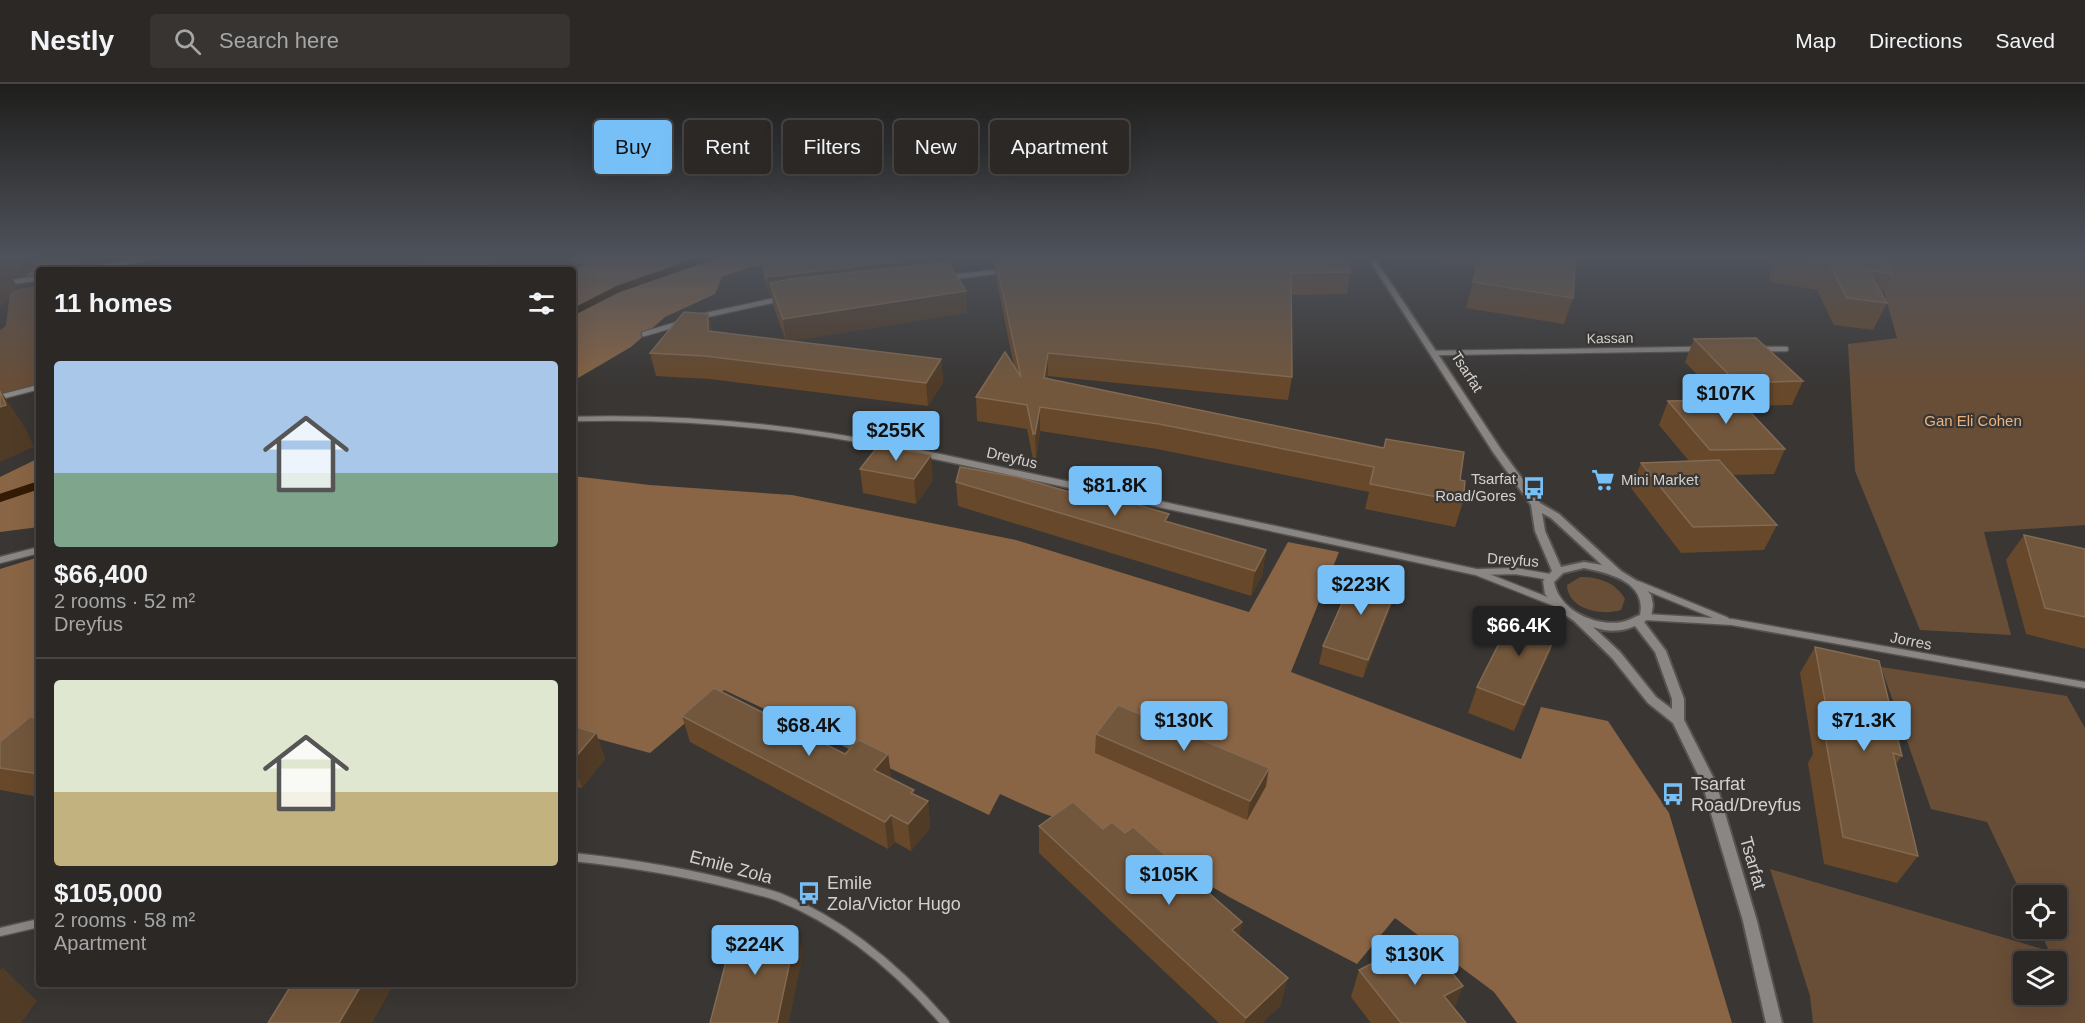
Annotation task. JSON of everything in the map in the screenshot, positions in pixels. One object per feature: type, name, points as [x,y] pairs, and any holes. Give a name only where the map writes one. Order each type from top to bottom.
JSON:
[{"type":"street","points":[[698,317],[776,300]]},
{"type":"street","name":"Tsarfat","points":[[1399,300],[1498,452],[1536,505],[1555,516],[1587,548],[1617,573]]},
{"type":"street","points":[[644,334],[687,321]]},
{"type":"street","name":"Kassan","points":[[1434,353],[1704,349]]},
{"type":"street","points":[[1754,349],[1786,350]]},
{"type":"street","points":[[0,397],[36,388]]},
{"type":"street","name":"Dreyfus","points":[[576,419],[606,417],[689,420],[796,431],[938,455],[1476,572],[1557,605]]},
{"type":"street","name":"Tsarfat","points":[[1536,505],[1540,531],[1553,573],[1548,586],[1557,605]]},
{"type":"street","points":[[0,560],[36,551]]},
{"type":"street","points":[[1553,573],[1584,565],[1617,573],[1631,581],[1648,602],[1641,619],[1617,627],[1585,621],[1557,605]]},
{"type":"street","name":"Dreyfus","points":[[1476,572],[1553,573]]},
{"type":"street","name":"Jorres","points":[[1631,581],[1732,622]]},
{"type":"street","name":"Tsarfat","points":[[1570,614],[1616,655],[1652,700],[1678,720]]},
{"type":"street","name":"Tsarfat","points":[[1641,619],[1660,651],[1678,699],[1678,720],[1709,783],[1750,921],[1774,1023]]},
{"type":"street","name":"Jorres","points":[[1641,619],[1732,622],[2085,685]]},
{"type":"street","name":"Emile Zola","points":[[576,856],[674,870],[777,897],[823,919],[866,946],[903,978],[945,1023]]},
{"type":"street","points":[[0,932],[36,924]]},
{"type":"green space","points":[[9,300],[36,300],[36,385],[0,394],[0,330],[6,326]]},
{"type":"green space","name":"Gan Eli Cohen","points":[[1886,300],[2085,300],[2085,525],[1984,532],[2011,635],[1920,630],[1855,471],[1848,344],[1897,338]]},
{"type":"green space","points":[[1580,577],[1600,579],[1616,588],[1625,599],[1621,610],[1596,611],[1587,609],[1573,600],[1567,585]]},
{"type":"green space","points":[[1881,667],[2067,696],[2085,728],[2085,1023],[1813,1023],[1810,996],[1770,869],[2049,951],[2044,939],[2067,939],[2067,885],[2017,885],[1987,822],[1931,809]]},
{"type":"shaded area","points":[[576,300],[702,300],[665,317],[631,347],[576,379]]},
{"type":"shaded area","points":[[36,459],[36,527],[0,532],[0,477]]},
{"type":"shaded area","points":[[576,476],[650,485],[792,495],[1016,540],[1249,612],[1288,542],[1339,552],[1291,672],[1521,759],[1541,707],[1608,721],[1669,813],[1732,1023],[1517,1023],[1494,992],[1395,918],[1357,964],[1231,898],[1146,848],[1042,813],[1000,794],[989,815],[724,690],[650,753],[576,733]]},
{"type":"shaded area","points":[[36,558],[36,748],[0,780],[0,569]]},
{"type":"building","points":[[776,300],[908,300],[783,319]]},
{"type":"building","points":[[1004,300],[1291,300],[1292,377],[1048,353],[1044,378],[1384,448],[1386,439],[1464,452],[1460,480],[1465,481],[1463,502],[1370,484],[1374,467],[1159,424],[1040,407],[1035,434],[1033,434],[1027,405],[976,397],[1005,352],[1021,377]]},
{"type":"building","points":[[1862,300],[1885,300],[1887,303]]},
{"type":"building","points":[[684,312],[708,314],[708,331],[941,359],[926,383],[705,356],[650,353]]},
{"type":"building","points":[[1756,338],[1803,381],[1737,383],[1694,339]]},
{"type":"building","points":[[0,391],[6,405],[0,407]]},
{"type":"building","points":[[1739,400],[1785,449],[1710,450],[1668,401]]},
{"type":"building","points":[[878,446],[931,455],[914,479],[860,469]]},
{"type":"building","points":[[1719,460],[1777,525],[1693,527],[1641,463]]},
{"type":"building","points":[[960,467],[1017,477],[1087,497],[1092,491],[1169,514],[1165,521],[1266,550],[1255,571],[956,482]]},
{"type":"building","points":[[2024,535],[2085,549],[2085,617],[2045,608]]},
{"type":"building","points":[[1356,572],[1398,584],[1368,660],[1323,646]]},
{"type":"building","points":[[1516,610],[1560,626],[1524,705],[1477,687]]},
{"type":"building","points":[[1815,647],[1879,661],[1902,756],[1893,753],[1918,856],[1843,837],[1825,736],[1832,738]]},
{"type":"building","points":[[714,688],[845,754],[859,740],[888,754],[874,770],[914,790],[911,793],[928,801],[908,824],[891,815],[885,822],[682,716]]},
{"type":"building","points":[[1118,705],[1269,768],[1250,801],[1096,734]]},
{"type":"building","points":[[30,717],[36,718],[36,774],[0,768],[0,742]]},
{"type":"building","points":[[576,727],[596,733],[576,756]]},
{"type":"building","points":[[1073,802],[1103,829],[1112,822],[1125,833],[1133,827],[1242,922],[1232,930],[1288,978],[1246,1018],[1039,826]]},
{"type":"building","points":[[735,927],[797,928],[777,1023],[710,1023]]},
{"type":"building","points":[[1418,940],[1431,955],[1436,953],[1463,986],[1444,996],[1466,1023],[1401,1023],[1359,970]]},
{"type":"building","points":[[290,987],[360,987],[339,1023],[268,1023]]},
{"type":"waterway","points":[[576,310],[597,300]]},
{"type":"waterway","points":[[0,498],[36,486]]},
{"type":"place","name":"Mini Market","points":[[1603,480]]},
{"type":"place","name":"Tsarfat Road/Gores","points":[[1534,488]]},
{"type":"place","name":"Tsarfat Road/Dreyfus","points":[[1673,794]]},
{"type":"place","name":"Emile Zola/Victor Hugo","points":[[809,893]]}]
